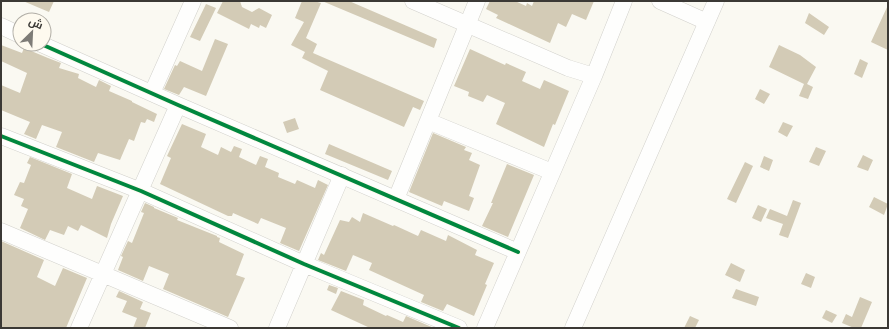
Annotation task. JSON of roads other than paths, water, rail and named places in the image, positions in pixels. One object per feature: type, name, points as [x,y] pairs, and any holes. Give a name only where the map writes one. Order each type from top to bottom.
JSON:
[{"type":"street","points":[[152,93],[193,1]]},
{"type":"street","points":[[413,1],[568,68],[594,76]]},
{"type":"street","points":[[396,198],[477,1]]},
{"type":"street","points":[[485,328],[594,76],[624,1]]},
{"type":"street","points":[[660,1],[707,22]]},
{"type":"street","points":[[573,328],[716,1]]},
{"type":"street","points":[[1,26],[12,31]]},
{"type":"street","points":[[52,49],[518,252]]},
{"type":"street","points":[[79,328],[178,105]]},
{"type":"street","points":[[428,120],[552,172]]},
{"type":"street","points":[[1,136],[141,191],[304,264],[459,328]]},
{"type":"street","points":[[277,328],[342,176]]},
{"type":"street","points":[[1,231],[230,328]]}]
